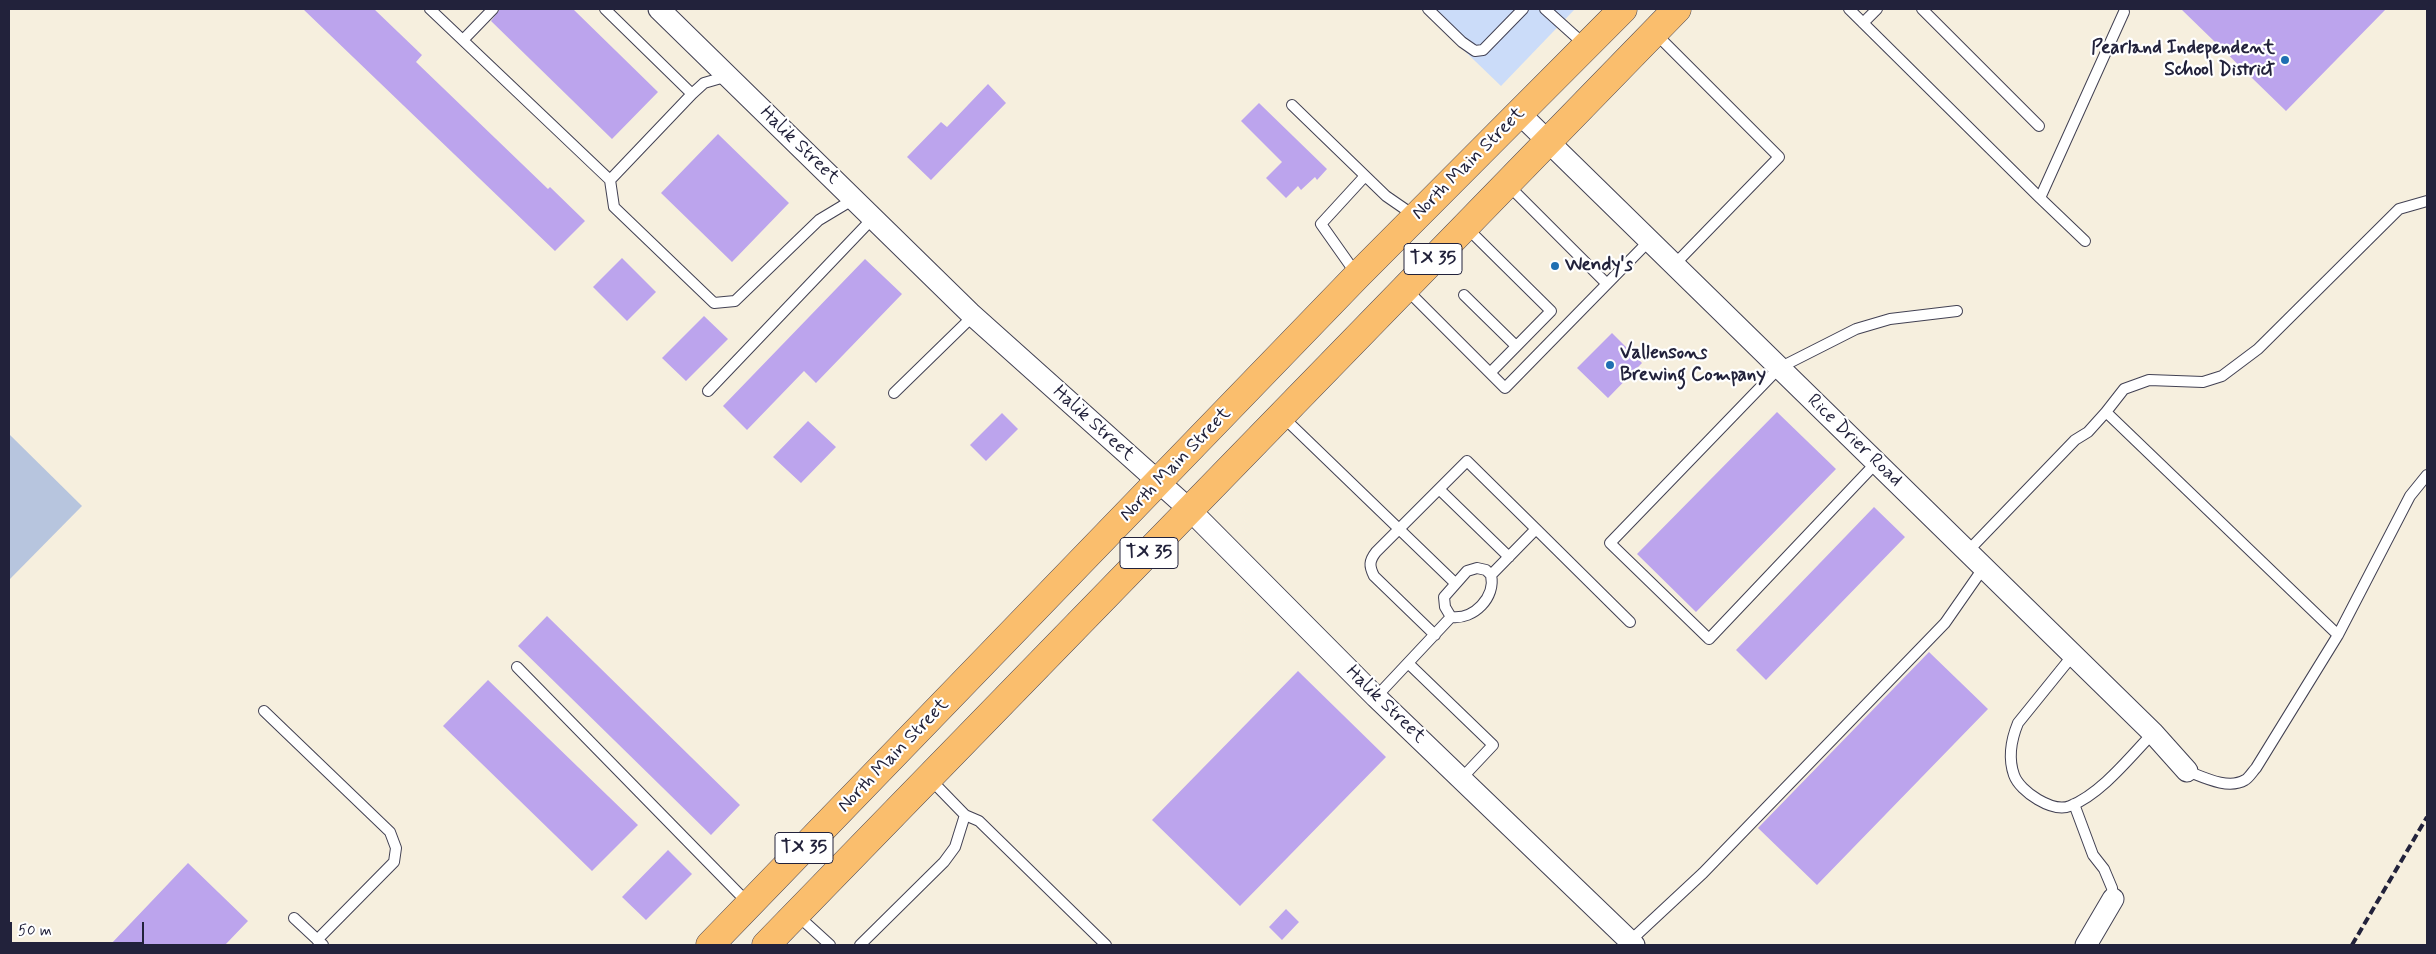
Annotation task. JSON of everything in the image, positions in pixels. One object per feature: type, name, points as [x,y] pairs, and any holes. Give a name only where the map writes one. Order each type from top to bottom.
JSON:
[{"type":"main road","name":"North Main Street","points":[[710,945],[1476,154],[1587,47],[1623,9]]},
{"type":"main road","name":"North Main Street","points":[[766,945],[930,779],[1466,226],[1657,21],[1677,9]]},
{"type":"main road","points":[[899,750],[930,779]]},
{"type":"street","name":"Halik Street","points":[[660,9],[973,316],[1190,510],[1376,697],[1632,943]]},
{"type":"street","name":"Rice Drier Road","points":[[1520,113],[2153,733],[2187,771]]},
{"type":"street","points":[[2086,945],[2113,899]]},
{"type":"lane","points":[[430,9],[610,180],[614,207],[714,303],[734,301],[819,220],[854,199]]},
{"type":"lane","points":[[463,40],[493,9]]},
{"type":"lane","points":[[605,9],[692,94]]},
{"type":"lane","points":[[1428,9],[1462,42],[1475,51],[1483,50],[1523,9]]},
{"type":"lane","points":[[1545,9],[1587,47]]},
{"type":"lane","points":[[1849,9],[2085,241]]},
{"type":"lane","points":[[1863,22],[1877,9]]},
{"type":"lane","points":[[1922,9],[2039,126]]},
{"type":"lane","points":[[2040,198],[2124,12]]},
{"type":"lane","points":[[1657,21],[1778,157],[1674,265]]},
{"type":"lane","points":[[610,180],[704,83],[728,76]]},
{"type":"lane","points":[[1292,105],[1386,196],[1416,217]]},
{"type":"lane","points":[[1357,276],[1321,224],[1365,176]]},
{"type":"lane","points":[[1506,184],[1607,284]]},
{"type":"lane","points":[[1967,552],[2075,440],[2088,432],[2124,389],[2149,380],[2203,382],[2222,376],[2258,348],[2399,209],[2427,200]]},
{"type":"lane","points":[[708,391],[873,218]]},
{"type":"lane","points":[[1466,226],[1551,311],[1490,373]]},
{"type":"lane","points":[[1405,288],[1505,388],[1649,241]]},
{"type":"lane","points":[[1464,294],[1516,346]]},
{"type":"lane","points":[[1876,463],[1709,639],[1610,543],[1779,368],[1856,330],[1882,321],[1957,311]]},
{"type":"lane","points":[[894,393],[973,316]]},
{"type":"lane","points":[[2106,412],[2338,635]]},
{"type":"lane","points":[[1282,416],[1455,583]]},
{"type":"lane","points":[[1435,635],[1374,576],[1369,568],[1371,559],[1467,461],[1630,622]]},
{"type":"lane","points":[[2187,771],[2230,784],[2245,780],[2256,768],[2338,635],[2410,496],[2427,475]]},
{"type":"lane","points":[[1439,490],[1509,557]]},
{"type":"lane","points":[[1492,574],[1536,529]]},
{"type":"lane","points":[[1632,943],[1703,873],[1945,623],[1984,567]]},
{"type":"lane","points":[[1477,568],[1492,574],[1494,585],[1491,593],[1471,616],[1452,617],[1445,607],[1444,597],[1455,583],[1468,571],[1477,568]]},
{"type":"lane","points":[[1376,697],[1452,617]]},
{"type":"lane","points":[[2073,655],[2018,723],[2012,736],[2010,757],[2014,777],[2042,804],[2068,807],[2088,798],[2153,733]]},
{"type":"lane","points":[[1408,663],[1493,745],[1461,779]]},
{"type":"lane","points":[[517,667],[749,904]]},
{"type":"lane","points":[[264,711],[390,832],[396,848],[394,862],[320,943],[294,918]]},
{"type":"lane","points":[[930,779],[965,815],[979,821],[1106,945]]},
{"type":"lane","points":[[2074,804],[2093,855],[2104,868],[2112,888],[2113,899]]},
{"type":"lane","points":[[860,945],[944,862],[955,847],[965,815]]},
{"type":"lane","points":[[796,914],[830,945]]},
{"type":"shaded area","points":[[1421,9],[1575,9],[1501,86]]},
{"type":"shaded area","points":[[9,434],[82,506],[9,580]]},
{"type":"building","points":[[303,9],[374,9],[422,55],[416,62],[548,189],[550,187],[585,221],[555,251]]},
{"type":"building","points":[[500,9],[573,9],[658,92],[612,139],[491,21]]},
{"type":"building","name":"Pearland Independent School District","points":[[2181,9],[2386,9],[2286,111]]},
{"type":"building","points":[[988,84],[1006,103],[931,180],[907,157],[941,122],[947,127]]},
{"type":"building","points":[[1259,103],[1327,169],[1317,180],[1315,177],[1301,190],[1298,186],[1286,198],[1266,178],[1282,162],[1241,121]]},
{"type":"building","points":[[718,134],[789,203],[732,262],[661,193]]},
{"type":"building","points":[[622,258],[656,292],[627,321],[593,287]]},
{"type":"building","points":[[865,259],[902,294],[816,383],[804,371],[747,430],[723,406]]},
{"type":"building","points":[[704,316],[728,339],[686,381],[662,358]]},
{"type":"building","name":"Vallensons Brewing Company","points":[[1612,333],[1642,363],[1608,398],[1577,368]]},
{"type":"building","points":[[1777,412],[1836,469],[1696,612],[1637,554]]},
{"type":"building","points":[[1002,413],[1018,429],[986,461],[970,445]]},
{"type":"building","points":[[808,421],[836,447],[801,483],[773,457]]},
{"type":"building","points":[[1874,507],[1905,537],[1766,680],[1736,650]]},
{"type":"building","points":[[547,616],[740,805],[711,835],[518,646]]},
{"type":"building","points":[[1929,652],[1988,709],[1817,885],[1758,828]]},
{"type":"building","points":[[1298,671],[1386,757],[1240,906],[1152,820]]},
{"type":"building","points":[[488,680],[638,825],[592,871],[443,726]]},
{"type":"building","points":[[668,850],[692,874],[646,920],[622,897]]},
{"type":"building","points":[[188,863],[248,921],[225,945],[110,945]]},
{"type":"building","points":[[1286,909],[1299,922],[1282,940],[1269,927]]},
{"type":"railway","points":[[2352,945],[2427,817]]},
{"type":"place","name":"Pearland Independent School District","points":[[2285,60]]},
{"type":"place","name":"Wendy's","points":[[1555,266]]},
{"type":"place","name":"Vallensons Brewing Company","points":[[1610,365]]}]
